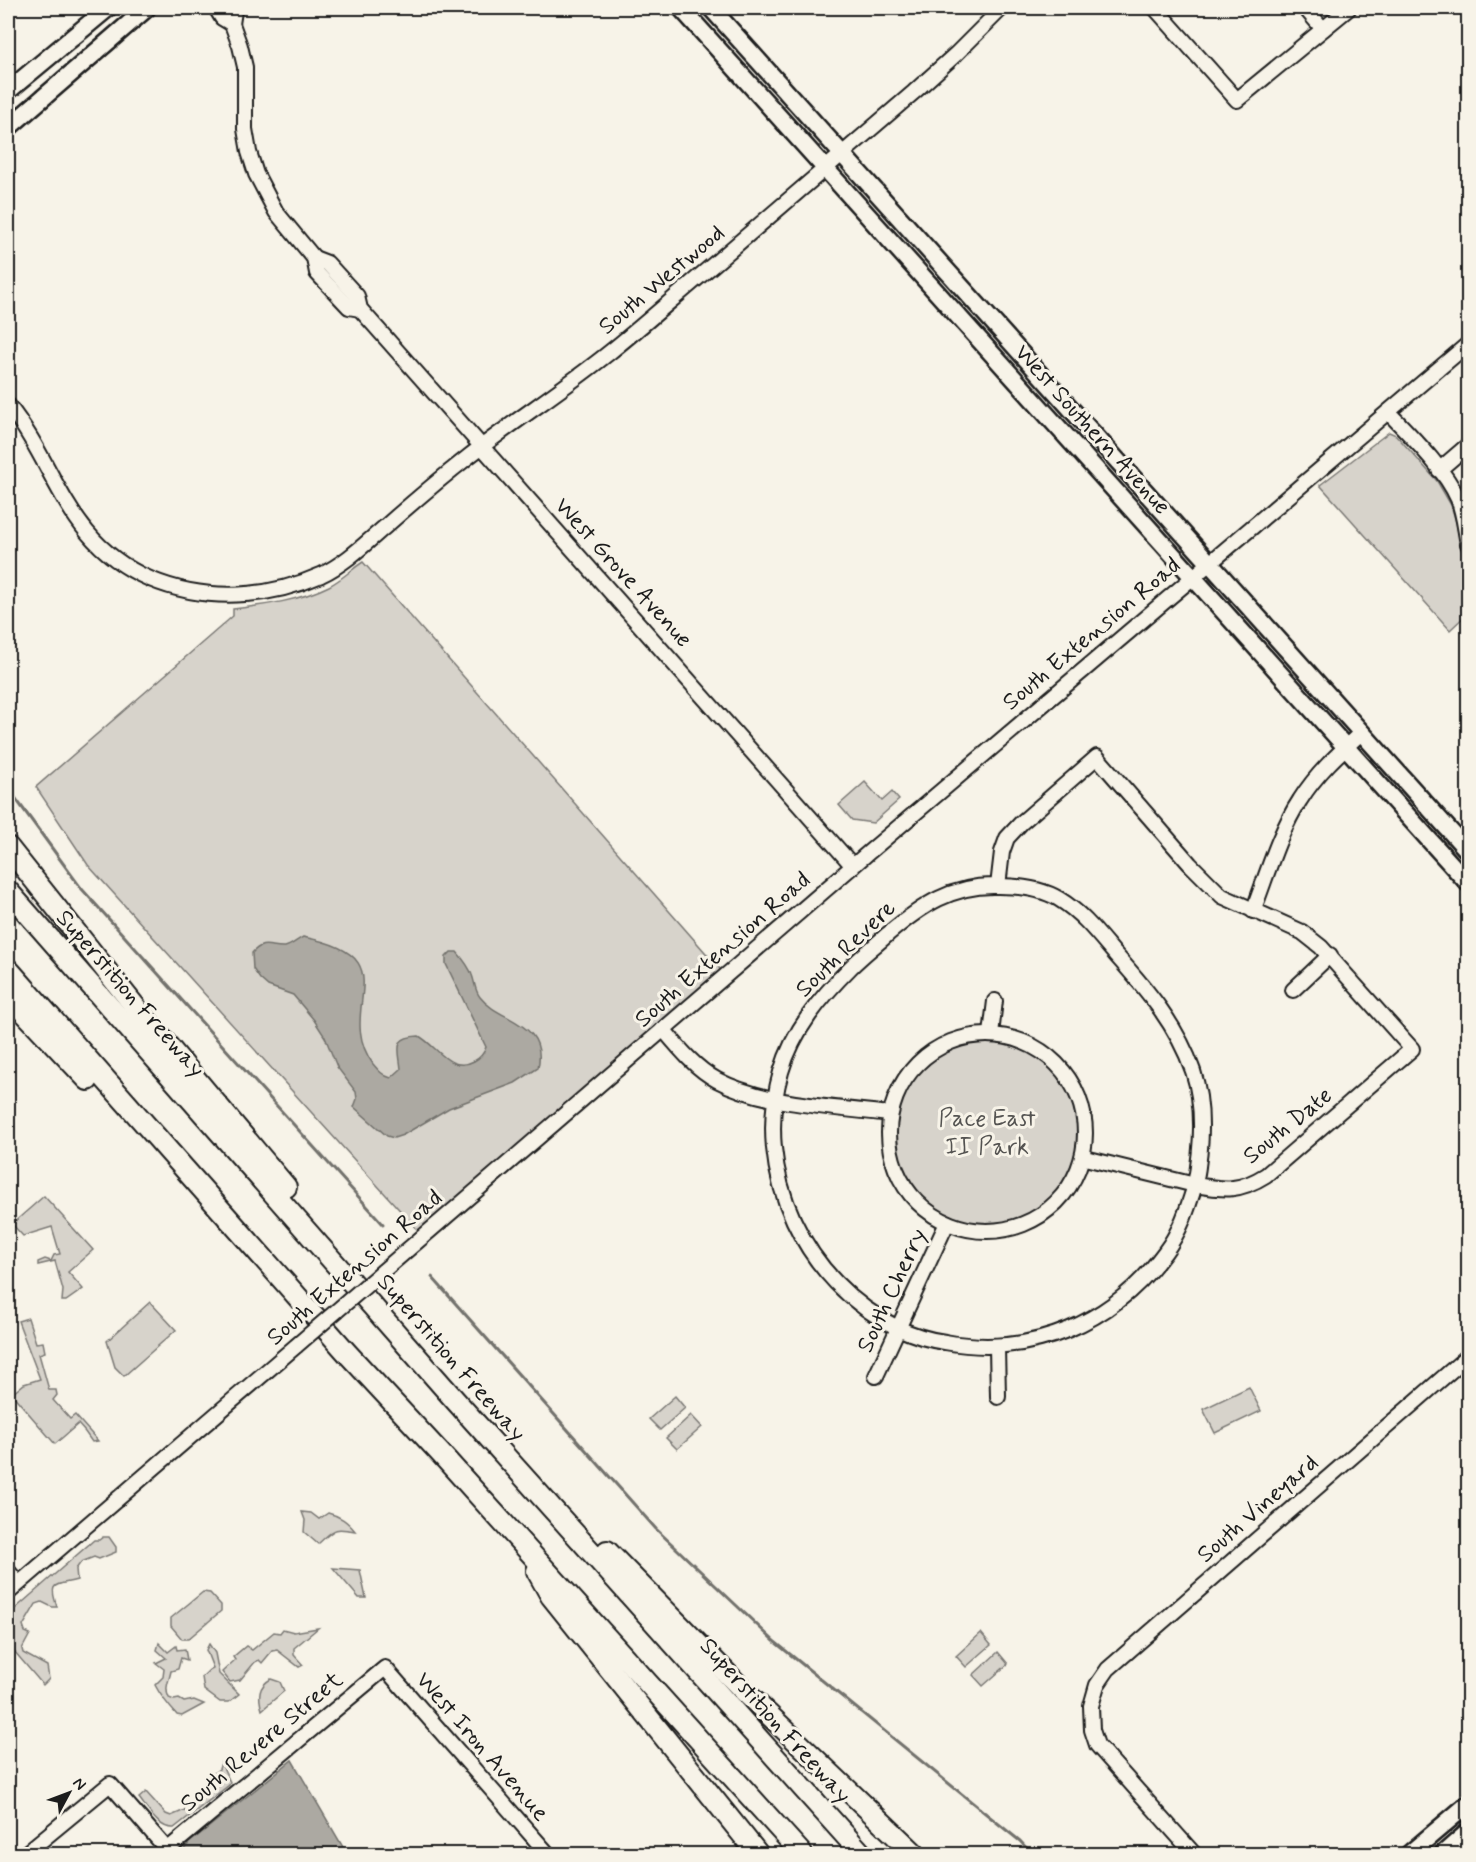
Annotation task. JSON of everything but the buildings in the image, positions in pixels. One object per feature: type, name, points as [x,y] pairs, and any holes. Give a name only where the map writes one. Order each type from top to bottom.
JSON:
[{"type":"highway","points":[[8,847],[137,1009],[311,1217],[387,1321]]},
{"type":"highway","name":"Superstition Freeway","points":[[8,891],[454,1399],[862,1854]]},
{"type":"highway","points":[[8,969],[348,1354],[802,1854]]},
{"type":"highway","points":[[8,995],[72,1062],[242,1251],[348,1354]]},
{"type":"highway","points":[[454,1399],[744,1691],[915,1854]]},
{"type":"highway","points":[[521,1542],[551,1596],[759,1854]]},
{"type":"main road","points":[[8,91],[108,8]]},
{"type":"main road","points":[[8,128],[147,8]]},
{"type":"main road","name":"West Southern Avenue","points":[[681,8],[1468,883]]},
{"type":"main road","points":[[703,8],[725,23]]},
{"type":"main road","name":"West Southern Avenue","points":[[711,8],[1468,851]]},
{"type":"main road","points":[[749,82],[765,89],[781,103],[824,150],[828,153],[843,154]]},
{"type":"main road","points":[[827,168],[842,169],[895,227],[926,246]]},
{"type":"main road","points":[[969,327],[985,311]]},
{"type":"main road","points":[[1062,431],[1068,426],[1075,427],[1101,456],[1137,482]]},
{"type":"main road","points":[[1409,1854],[1468,1804]]},
{"type":"main road","points":[[1443,1854],[1468,1832]]},
{"type":"street","name":"West Grove Avenue","points":[[216,8],[222,18],[232,24]]},
{"type":"street","name":"West Grove Avenue","points":[[232,8],[234,11],[232,24],[245,67],[245,129],[249,152],[266,197],[314,258],[327,263],[357,296],[360,309],[853,866]]},
{"type":"street","name":"South Westwood","points":[[8,405],[30,436],[69,507],[86,532],[119,561],[148,578],[198,593],[230,596],[284,587],[318,576],[336,567],[483,446],[611,351],[843,154],[956,54],[1002,8]]},
{"type":"street","points":[[1155,8],[1237,100],[1349,8]]},
{"type":"street","points":[[1305,8],[1323,29]]},
{"type":"street","name":"South Extension Road","points":[[13,1588],[853,866],[1468,344]]},
{"type":"street","points":[[1389,412],[1448,480],[1459,501],[1468,544]]},
{"type":"street","points":[[1439,470],[1468,445]]},
{"type":"street","points":[[1253,910],[1299,801],[1324,769],[1362,732]]},
{"type":"street","points":[[998,886],[1002,852],[1007,838],[1021,823],[1098,757],[1190,864],[1222,896],[1302,932],[1330,956],[1293,990]]},
{"type":"street","name":"South Revere","points":[[898,1328],[873,1314],[825,1272],[810,1253],[795,1226],[777,1173],[774,1148],[775,1099],[781,1070],[807,1016],[825,993],[860,958],[916,911],[939,897],[971,887],[1023,886],[1058,898],[1089,924],[1156,1000],[1181,1043],[1193,1072],[1199,1101],[1201,1151],[1196,1185]]},
{"type":"street","name":"South Date","points":[[1085,1158],[1226,1190],[1253,1183],[1266,1175],[1412,1049],[1330,956]]},
{"type":"street","points":[[991,1034],[994,1001]]},
{"type":"street","points":[[663,1029],[683,1052],[716,1079],[735,1088],[775,1099],[889,1114]]},
{"type":"street","points":[[991,1034],[1027,1043],[1044,1052],[1069,1079],[1080,1098],[1084,1114],[1085,1158],[1070,1187],[1045,1213],[1031,1221],[999,1230],[978,1230],[947,1223],[923,1207],[910,1194],[901,1178],[887,1131],[889,1114],[896,1093],[922,1058],[956,1038],[991,1034]]},
{"type":"street","points":[[898,1328],[969,1347],[997,1347],[1040,1340],[1087,1323],[1129,1292],[1166,1251],[1177,1232],[1196,1185]]},
{"type":"street","name":"South Cherry","points":[[876,1376],[947,1223]]},
{"type":"street","points":[[997,1347],[998,1397]]},
{"type":"street","name":"South Vineyard","points":[[1194,1854],[1101,1751],[1092,1730],[1091,1706],[1096,1685],[1108,1669],[1468,1356]]},
{"type":"street","points":[[8,1571],[13,1588]]},
{"type":"street","name":"South Revere Street","points":[[169,1852],[385,1668]]},
{"type":"street","name":"West Iron Avenue","points":[[385,1668],[548,1854]]},
{"type":"street","points":[[25,1854],[110,1784],[169,1852]]},
{"type":"street","points":[[1428,1838],[1443,1854]]},
{"type":"green space","points":[[1389,432],[1396,435],[1437,481],[1451,505],[1468,570],[1468,613],[1450,630],[1320,485]]},
{"type":"green space","points":[[363,562],[726,976],[424,1237],[88,865],[36,787],[233,616],[233,609],[294,599],[318,591],[333,584]]},
{"type":"green space","points":[[865,782],[882,801],[892,792],[899,800],[873,823],[852,820],[839,805]]},
{"type":"green space","name":"Pace East II Park","points":[[987,1039],[1014,1043],[1031,1050],[1053,1067],[1070,1089],[1077,1106],[1081,1133],[1077,1160],[1070,1177],[1053,1199],[1031,1216],[1014,1223],[987,1227],[960,1223],[943,1216],[921,1199],[904,1177],[897,1160],[893,1133],[897,1106],[904,1089],[921,1067],[943,1050],[960,1043]]},
{"type":"green space","points":[[44,1196],[93,1250],[68,1272],[83,1289],[66,1301],[62,1301],[63,1290],[55,1261],[38,1265],[38,1262],[45,1259],[51,1261],[54,1255],[60,1254],[52,1227],[23,1236],[12,1224]]},
{"type":"green space","points":[[150,1302],[176,1330],[124,1376],[115,1367],[107,1341]]},
{"type":"green space","points":[[28,1318],[36,1343],[43,1342],[45,1352],[39,1354],[49,1390],[56,1390],[57,1395],[53,1400],[70,1419],[75,1415],[98,1441],[92,1442],[78,1424],[55,1444],[12,1394],[24,1384],[40,1379],[18,1321]]},
{"type":"green space","points":[[1249,1387],[1261,1411],[1215,1433],[1203,1409]]},
{"type":"green space","points":[[675,1396],[685,1408],[660,1430],[649,1419]]},
{"type":"green space","points":[[691,1415],[702,1427],[677,1449],[666,1438]]},
{"type":"green space","points":[[302,1512],[311,1513],[319,1519],[328,1513],[332,1514],[343,1519],[355,1531],[334,1530],[318,1544],[304,1532],[305,1520]]},
{"type":"green space","points":[[109,1537],[116,1547],[116,1552],[99,1559],[94,1557],[81,1562],[76,1569],[77,1580],[55,1586],[53,1593],[57,1607],[42,1602],[36,1604],[23,1626],[25,1632],[30,1634],[22,1649],[23,1653],[47,1666],[49,1679],[43,1685],[8,1644],[8,1615],[94,1540]]},
{"type":"green space","points":[[333,1568],[360,1570],[366,1598],[359,1598]]},
{"type":"green space","points":[[203,1592],[210,1593],[221,1605],[221,1611],[188,1639],[182,1639],[171,1626],[171,1618]]},
{"type":"green space","points":[[318,1628],[294,1648],[294,1655],[303,1665],[299,1667],[277,1650],[272,1651],[262,1663],[259,1660],[255,1662],[240,1680],[230,1682],[222,1672],[235,1660],[233,1657],[246,1646],[252,1650],[274,1632],[280,1633],[283,1629],[294,1632]]},
{"type":"green space","points":[[981,1633],[991,1645],[966,1667],[956,1656]]},
{"type":"green space","points":[[159,1643],[168,1652],[176,1646],[177,1650],[185,1649],[187,1660],[181,1658],[178,1669],[171,1671],[167,1688],[169,1698],[184,1702],[194,1700],[204,1704],[182,1716],[177,1715],[155,1685],[163,1677],[164,1669],[156,1663],[166,1658],[157,1650]]},
{"type":"green space","points":[[209,1644],[215,1653],[219,1674],[239,1694],[229,1702],[220,1702],[204,1690],[202,1677],[213,1668],[206,1650]]},
{"type":"green space","points":[[998,1652],[1008,1664],[983,1686],[973,1675]]},
{"type":"green space","points":[[271,1679],[280,1682],[284,1691],[262,1710],[261,1688]]},
{"type":"green space","points":[[221,1763],[230,1782],[229,1785],[174,1828],[158,1822],[139,1798],[146,1792],[166,1814],[171,1816],[185,1810],[211,1785],[206,1779],[219,1769]]},
{"type":"shaded area","points":[[303,937],[335,946],[354,957],[362,971],[360,1023],[363,1043],[373,1064],[386,1076],[391,1078],[401,1069],[399,1045],[401,1041],[410,1037],[419,1036],[444,1057],[458,1064],[474,1061],[484,1051],[486,1047],[446,964],[446,957],[451,952],[457,952],[468,966],[480,997],[498,1012],[529,1031],[536,1041],[539,1052],[538,1068],[515,1083],[449,1108],[403,1135],[394,1138],[387,1136],[354,1107],[357,1099],[356,1092],[337,1067],[325,1037],[314,1020],[293,995],[268,986],[253,969],[252,953],[260,946],[285,947]]},
{"type":"shaded area","points":[[292,1760],[347,1854],[184,1854],[183,1851],[189,1843]]},
{"type":"waterway","points":[[8,788],[81,888],[383,1224]]},
{"type":"waterway","points":[[432,1277],[656,1529],[775,1642],[1020,1841],[1032,1854]]}]
